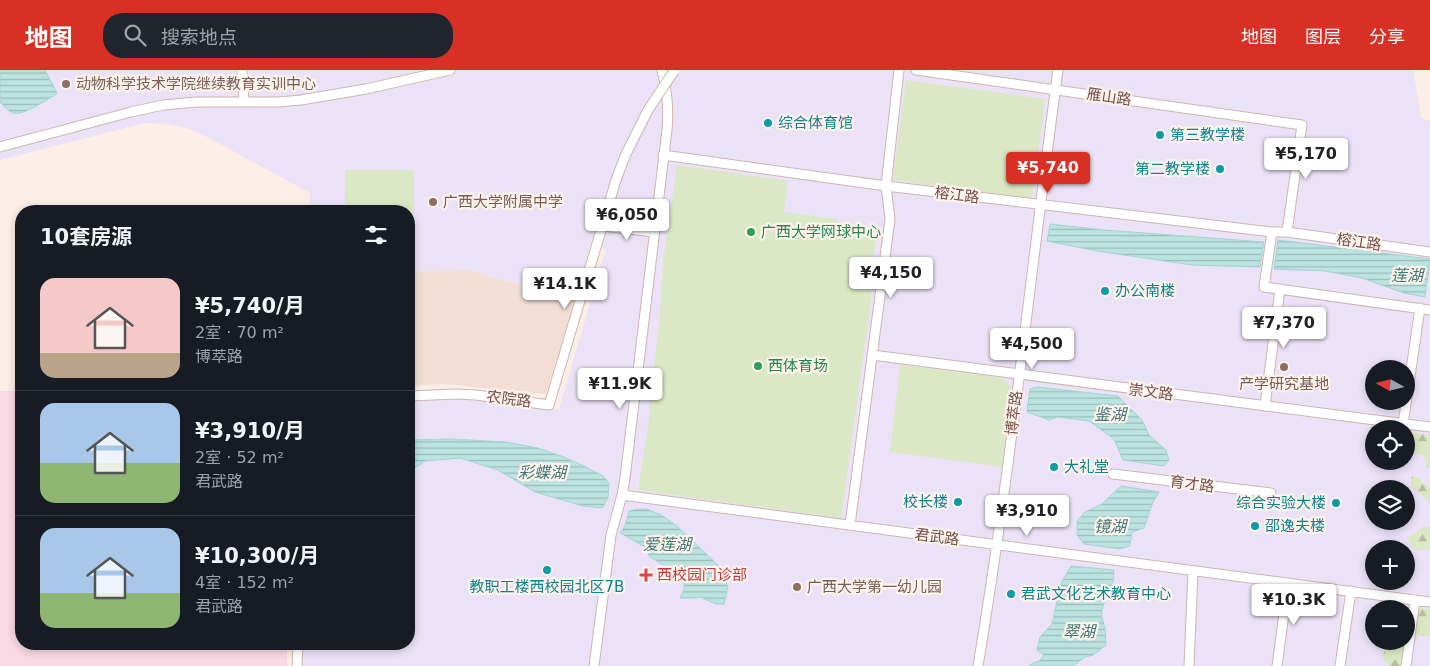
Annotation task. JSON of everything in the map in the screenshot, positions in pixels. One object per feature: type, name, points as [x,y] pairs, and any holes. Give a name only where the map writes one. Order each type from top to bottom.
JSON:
[{"type":"street","points":[[242,70],[244,101]]},
{"type":"street","points":[[0,147],[163,105],[197,102],[278,102],[301,100],[366,89],[450,70]]},
{"type":"street","points":[[594,666],[611,536],[622,495],[668,112],[667,93],[662,70]]},
{"type":"street","name":"农院路","points":[[415,396],[476,395],[549,405],[616,180],[625,156],[648,110],[675,70]]},
{"type":"street","points":[[850,525],[890,219],[886,186],[899,70]]},
{"type":"street","name":"雁山路","points":[[916,70],[1302,125],[1287,232]]},
{"type":"street","name":"博萃路","points":[[978,666],[998,545],[1058,70]]},
{"type":"street","name":"榕江路","points":[[663,155],[886,186],[1272,232],[1287,232],[1430,252]]},
{"type":"street","points":[[603,226],[654,232]]},
{"type":"street","points":[[1272,232],[1264,287],[1430,310]]},
{"type":"street","points":[[1265,406],[1280,289]]},
{"type":"street","points":[[1405,420],[1420,308]]},
{"type":"street","name":"崇文路","points":[[872,355],[1373,420]]},
{"type":"street","name":"崇文路","points":[[1415,425],[1430,427]]},
{"type":"street","name":"育才路","points":[[1113,474],[1271,493]]},
{"type":"street","name":"君武路","points":[[622,495],[1414,600]]},
{"type":"street","points":[[1190,666],[1193,570]]},
{"type":"street","points":[[1277,666],[1288,583]]},
{"type":"street","points":[[1340,666],[1351,591]]},
{"type":"street","name":"君武路","points":[[1415,600],[1430,602]]},
{"type":"street","points":[[297,666],[298,650]]},
{"type":"street","points":[[1406,666],[1408,650]]},
{"type":"shaded area","points":[[0,70],[1415,70],[1421,118],[1430,121],[1430,666],[300,666],[300,650],[415,650],[415,399],[456,397],[559,409],[606,249],[591,245],[575,301],[469,270],[415,271],[415,205],[310,205],[310,193],[209,138],[190,129],[167,124],[145,123],[0,160]]},
{"type":"shaded area","points":[[469,270],[575,301],[546,394],[443,384],[415,386],[415,271]]},
{"type":"shaded area","points":[[0,391],[15,391],[15,650],[287,650],[287,666],[0,666]]},
{"type":"green space","points":[[906,80],[1045,99],[1032,199],[893,180]]},
{"type":"green space","name":"西体育场","points":[[677,165],[788,181],[784,212],[836,219],[840,228],[877,233],[870,283],[871,301],[841,518],[638,490],[650,413],[649,406],[659,326],[663,262]]},
{"type":"green space","points":[[345,170],[414,170],[414,205],[345,205]]},
{"type":"green space","points":[[900,365],[999,377],[1010,385],[1002,467],[890,452]]},
{"type":"green space","points":[[1415,433],[1430,435],[1430,468],[1426,467],[1426,459],[1421,454],[1415,454]]},
{"type":"green space","points":[[1412,476],[1418,478],[1430,488],[1430,503],[1415,490],[1415,480],[1411,480]]},
{"type":"green space","points":[[1425,526],[1430,527],[1430,549],[1415,551],[1415,540],[1408,540],[1407,538]]},
{"type":"green space","points":[[1418,608],[1430,609],[1430,636],[1415,635]]},
{"type":"green space","points":[[1384,650],[1404,650],[1402,666],[1389,666],[1383,660]]},
{"type":"water","points":[[0,70],[45,70],[57,93],[28,110],[13,113],[0,102]]},
{"type":"water","points":[[1050,224],[1264,242],[1260,267],[1192,265],[1097,251],[1047,241]]},
{"type":"water","name":"莲湖","points":[[1278,240],[1430,259],[1425,297],[1404,293],[1362,278],[1325,271],[1274,269]]},
{"type":"water","name":"鉴湖","points":[[1037,387],[1118,396],[1142,420],[1149,435],[1166,450],[1169,460],[1164,466],[1123,460],[1114,439],[1089,421],[1058,417],[1049,420],[1027,412],[1030,389]]},
{"type":"water","name":"彩蝶湖","points":[[452,439],[506,442],[538,448],[564,457],[603,476],[609,483],[608,498],[602,508],[583,506],[535,492],[498,470],[460,458],[425,461],[415,468],[415,440]]},
{"type":"water","name":"镜湖","points":[[1121,486],[1159,492],[1153,502],[1144,528],[1132,532],[1130,546],[1120,549],[1084,544],[1077,535],[1077,521],[1085,512],[1102,504]]},
{"type":"water","name":"爱莲湖","points":[[647,509],[663,516],[677,526],[718,565],[728,587],[724,604],[716,604],[700,597],[680,598],[684,589],[684,582],[680,576],[649,556],[647,548],[620,533],[625,526],[629,511]]},
{"type":"water","name":"翠湖","points":[[1071,566],[1114,570],[1113,581],[1101,614],[1105,628],[1106,645],[1073,666],[1029,666],[1039,661],[1044,655],[1037,650],[1040,637],[1052,624],[1061,583]]},
{"type":"place","name":"动物科学技术学院继续教育实训中心","points":[[66,84]]},
{"type":"place","name":"综合体育馆","points":[[768,123]]},
{"type":"place","name":"第三教学楼","points":[[1160,135]]},
{"type":"place","name":"第二教学楼","points":[[1220,169]]},
{"type":"place","name":"广西大学附属中学","points":[[433,202]]},
{"type":"place","name":"广西大学网球中心","points":[[751,232]]},
{"type":"place","name":"办公南楼","points":[[1105,291]]},
{"type":"place","name":"西体育场","points":[[758,366]]},
{"type":"place","name":"产学研究基地","points":[[1284,367]]},
{"type":"place","name":"大礼堂","points":[[1054,467]]},
{"type":"place","name":"校长楼","points":[[958,502]]},
{"type":"place","name":"综合实验大楼","points":[[1336,503]]},
{"type":"place","name":"邵逸夫楼","points":[[1255,526]]},
{"type":"place","name":"教职工楼西校园北区7B","points":[[547,570]]},
{"type":"place","name":"西校园门诊部","points":[[646,575]]},
{"type":"place","name":"广西大学第一幼儿园","points":[[797,587]]},
{"type":"place","name":"君武文化艺术教育中心","points":[[1011,594]]}]
